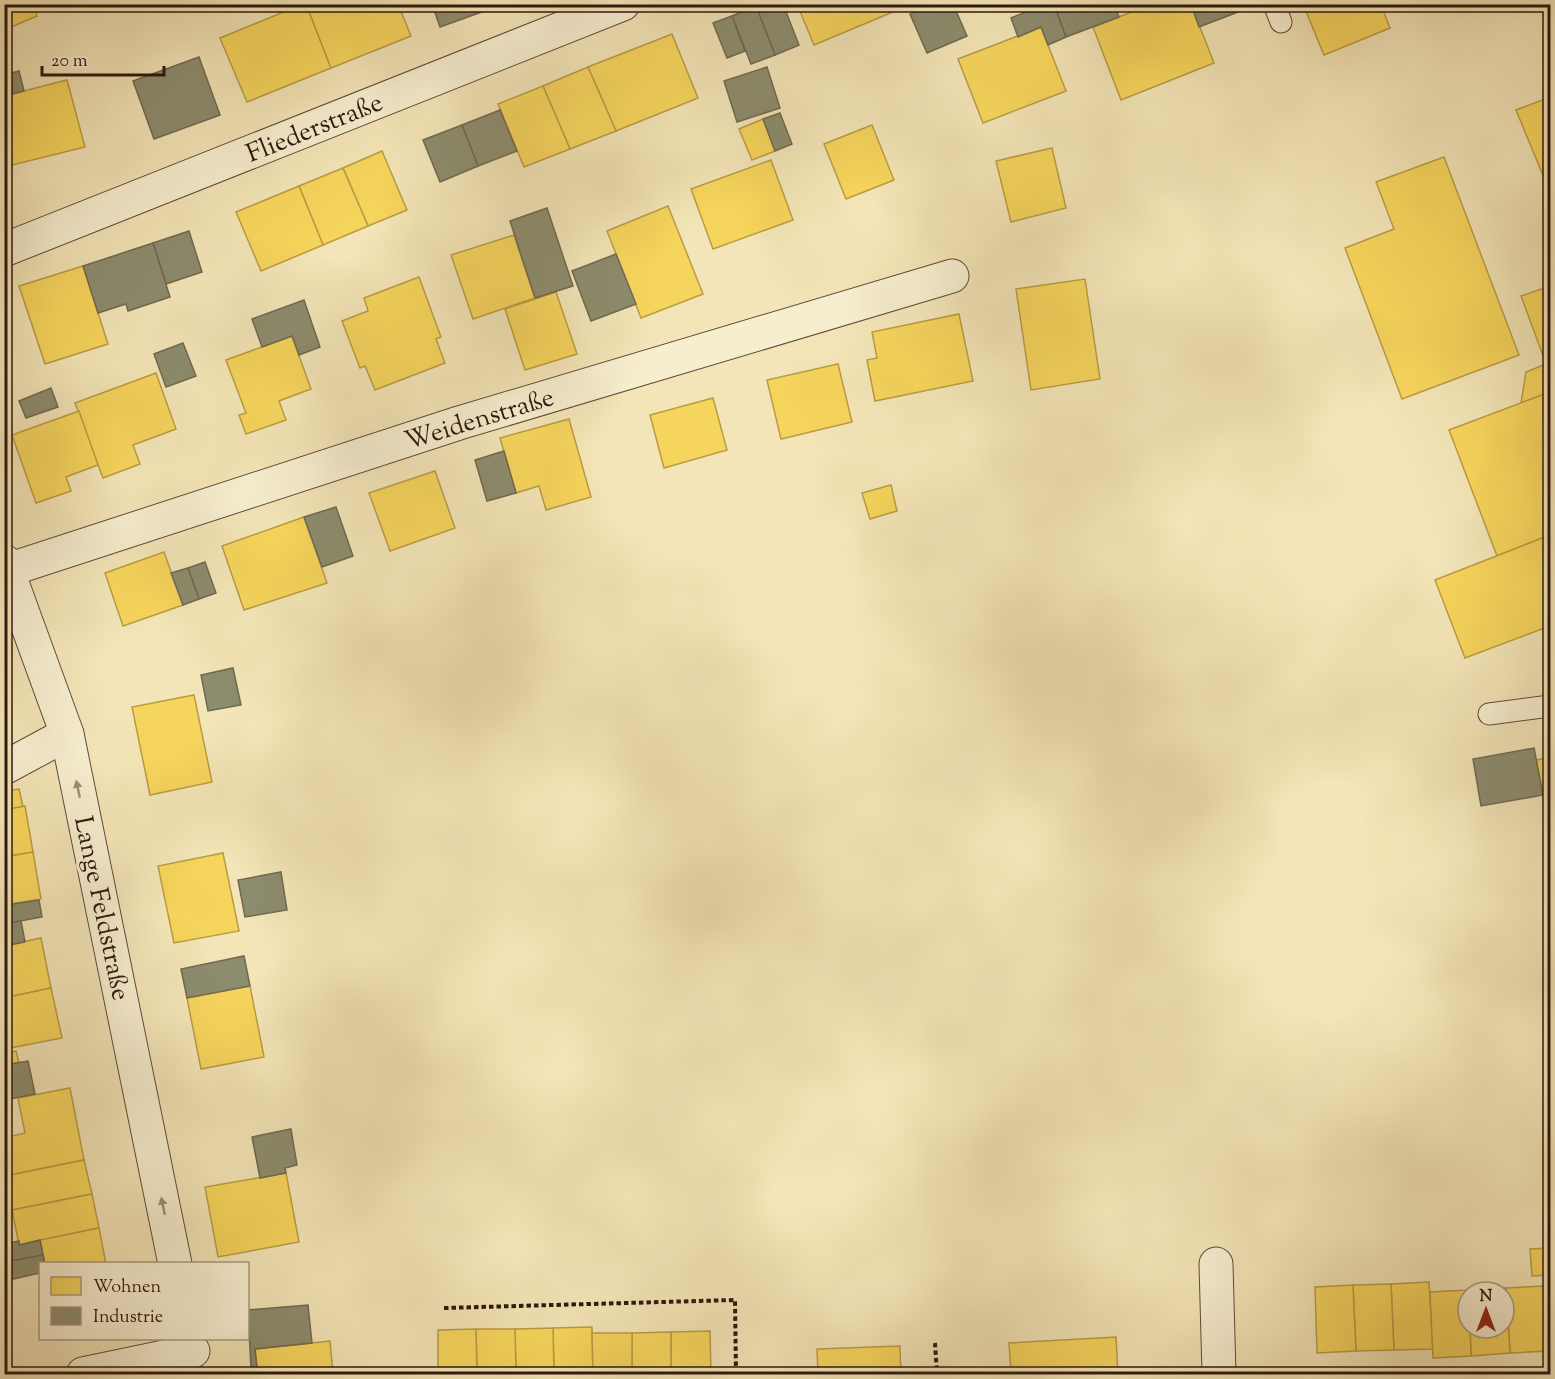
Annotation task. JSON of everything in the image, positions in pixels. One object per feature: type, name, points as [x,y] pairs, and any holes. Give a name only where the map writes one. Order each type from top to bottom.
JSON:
[{"type":"street","name":"Fliederstraße","points":[[4,250],[623,4]]},
{"type":"street","name":"Weidenstraße","points":[[6,565],[459,423],[952,276]]},
{"type":"street","name":"Lange Feldstraße","points":[[6,565],[67,734],[175,1262]]},
{"type":"street","points":[[4,768],[67,734]]},
{"type":"street","points":[[1216,1264],[1218,1374]]},
{"type":"street","points":[[83,1374],[194,1355]]},
{"type":"lane","points":[[1490,714],[1551,706]]},
{"type":"path","points":[[444,1308],[735,1300],[736,1374]]},
{"type":"path","points":[[936,1343],[937,1374]]},
{"type":"building: Wohnen","points":[[4,4],[33,4],[37,16],[4,30]]},
{"type":"building: Wohnen","points":[[306,4],[331,68],[247,102],[220,38]]},
{"type":"building: Wohnen","points":[[306,4],[398,4],[411,36],[331,68]]},
{"type":"building: Wohnen","points":[[797,4],[912,4],[814,45]]},
{"type":"building: Wohnen","points":[[1152,4],[1191,4],[1214,63],[1121,100],[1093,27]]},
{"type":"building: Wohnen","points":[[1303,4],[1389,4],[1383,10],[1390,28],[1324,55]]},
{"type":"building: Wohnen","points":[[1041,27],[1066,91],[983,123],[958,59]]},
{"type":"building: Wohnen","points":[[672,34],[698,98],[616,131],[588,67]]},
{"type":"building: Wohnen","points":[[588,67],[616,131],[570,149],[543,86]]},
{"type":"building: Wohnen","points":[[67,80],[85,147],[4,167],[4,96]]},
{"type":"building: Wohnen","points":[[543,86],[570,149],[524,167],[498,104]]},
{"type":"building: Wohnen","points":[[1550,97],[1550,189],[1549,190],[1516,110]]},
{"type":"building: Wohnen","points":[[763,119],[775,151],[752,160],[739,129]]},
{"type":"building: Wohnen","points":[[872,125],[894,180],[846,199],[824,144]]},
{"type":"building: Wohnen","points":[[1052,148],[1066,208],[1011,222],[996,161]]},
{"type":"building: Wohnen","points":[[382,151],[407,210],[368,226],[343,168]]},
{"type":"building: Wohnen","points":[[1444,157],[1519,355],[1402,399],[1345,248],[1394,229],[1376,182]]},
{"type":"building: Wohnen","points":[[771,160],[793,220],[713,249],[691,189]]},
{"type":"building: Wohnen","points":[[343,168],[368,226],[323,245],[299,186]]},
{"type":"building: Wohnen","points":[[299,186],[323,245],[261,271],[236,212]]},
{"type":"building: Wohnen","points":[[668,206],[703,294],[641,318],[607,231]]},
{"type":"building: Wohnen","points":[[514,235],[535,298],[473,319],[451,255]]},
{"type":"building: Wohnen","points":[[83,266],[108,344],[45,364],[19,286]]},
{"type":"building: Wohnen","points":[[419,277],[441,337],[436,339],[445,363],[375,390],[365,366],[360,368],[342,321],[368,311],[364,298]]},
{"type":"building: Wohnen","points":[[1085,279],[1100,379],[1031,390],[1016,289]]},
{"type":"building: Wohnen","points":[[1550,286],[1550,371],[1549,372],[1521,296]]},
{"type":"building: Wohnen","points":[[556,292],[577,354],[525,370],[505,309]]},
{"type":"building: Wohnen","points":[[959,314],[973,381],[875,401],[867,360],[877,358],[872,332]]},
{"type":"building: Wohnen","points":[[292,336],[311,389],[279,401],[286,420],[246,434],[239,415],[246,413],[226,360]]},
{"type":"building: Wohnen","points":[[838,364],[852,422],[781,439],[767,380]]},
{"type":"building: Wohnen","points":[[1546,364],[1550,371],[1550,392],[1521,403],[1526,372]]},
{"type":"building: Wohnen","points":[[156,373],[176,429],[133,445],[140,464],[103,478],[75,403]]},
{"type":"building: Wohnen","points":[[1550,392],[1550,535],[1497,556],[1449,430]]},
{"type":"building: Wohnen","points":[[713,398],[727,450],[664,468],[650,415]]},
{"type":"building: Wohnen","points":[[79,411],[98,465],[66,477],[71,491],[36,503],[12,435]]},
{"type":"building: Wohnen","points":[[569,419],[591,497],[546,510],[539,486],[516,493],[500,438]]},
{"type":"building: Wohnen","points":[[435,471],[455,528],[390,551],[369,493]]},
{"type":"building: Wohnen","points":[[891,485],[897,511],[870,519],[862,493]]},
{"type":"building: Wohnen","points":[[304,517],[327,583],[244,610],[222,546]]},
{"type":"building: Wohnen","points":[[1550,535],[1550,626],[1465,658],[1435,580]]},
{"type":"building: Wohnen","points":[[164,552],[183,605],[123,626],[105,573]]},
{"type":"building: Wohnen","points":[[194,695],[212,782],[150,795],[132,707]]},
{"type":"building: Wohnen","points":[[1550,758],[1550,831],[1549,832],[1536,760]]},
{"type":"building: Wohnen","points":[[19,789],[23,807],[4,810],[4,791]]},
{"type":"building: Wohnen","points":[[25,806],[33,852],[4,857],[4,810]]},
{"type":"building: Wohnen","points":[[33,852],[41,899],[4,905],[4,857]]},
{"type":"building: Wohnen","points":[[223,853],[239,931],[174,943],[158,866]]},
{"type":"building: Wohnen","points":[[41,938],[51,988],[4,998],[4,946]]},
{"type":"building: Wohnen","points":[[250,986],[264,1057],[201,1069],[187,998]]},
{"type":"building: Wohnen","points":[[51,988],[62,1038],[5,1049],[4,998]]},
{"type":"building: Wohnen","points":[[16,1051],[19,1063],[5,1065],[4,1054]]},
{"type":"building: Wohnen","points":[[70,1088],[84,1160],[5,1176],[4,1138],[25,1133],[18,1098]]},
{"type":"building: Wohnen","points":[[84,1160],[92,1194],[12,1210],[5,1176]]},
{"type":"building: Wohnen","points":[[286,1173],[299,1242],[218,1257],[205,1187]]},
{"type":"building: Wohnen","points":[[92,1194],[99,1228],[19,1245],[12,1210]]},
{"type":"building: Wohnen","points":[[99,1228],[106,1262],[45,1262],[40,1240]]},
{"type":"building: Wohnen","points":[[1550,1248],[1550,1275],[1532,1276],[1530,1249]]},
{"type":"building: Wohnen","points":[[1429,1282],[1433,1349],[1394,1350],[1391,1284]]},
{"type":"building: Wohnen","points":[[1391,1284],[1394,1350],[1356,1351],[1353,1285]]},
{"type":"building: Wohnen","points":[[1353,1285],[1356,1351],[1317,1353],[1315,1287]]},
{"type":"building: Wohnen","points":[[1545,1286],[1548,1351],[1510,1353],[1509,1340],[1516,1340],[1516,1287]]},
{"type":"building: Wohnen","points":[[4,1287],[10,1314],[4,1315]]},
{"type":"building: Wohnen","points":[[1456,1291],[1456,1340],[1470,1340],[1471,1356],[1433,1358],[1430,1292]]},
{"type":"building: Wohnen","points":[[592,1327],[593,1374],[554,1374],[553,1328]]},
{"type":"building: Wohnen","points":[[553,1328],[554,1374],[516,1374],[515,1329]]},
{"type":"building: Wohnen","points":[[476,1329],[515,1329],[516,1374],[477,1374]]},
{"type":"building: Wohnen","points":[[476,1329],[477,1374],[438,1374],[438,1330]]},
{"type":"building: Wohnen","points":[[710,1331],[711,1374],[671,1374],[671,1332]]},
{"type":"building: Wohnen","points":[[671,1332],[671,1374],[632,1374],[632,1333]]},
{"type":"building: Wohnen","points":[[592,1333],[632,1333],[632,1374],[593,1374]]},
{"type":"building: Wohnen","points":[[1116,1337],[1118,1374],[1011,1374],[1009,1343]]},
{"type":"building: Wohnen","points":[[1470,1340],[1509,1340],[1510,1353],[1471,1356]]},
{"type":"building: Wohnen","points":[[330,1341],[333,1374],[258,1374],[255,1349]]},
{"type":"building: Wohnen","points":[[900,1346],[901,1374],[818,1374],[817,1349]]},
{"type":"building: Industrie","points":[[432,4],[504,4],[440,27]]},
{"type":"building: Industrie","points":[[783,4],[799,45],[775,55],[756,6]]},
{"type":"building: Industrie","points":[[931,4],[953,4],[967,36],[927,53],[910,14]]},
{"type":"building: Industrie","points":[[1021,4],[1045,4],[1024,12]]},
{"type":"building: Industrie","points":[[1045,4],[1054,4],[1066,37],[1048,45],[1041,27],[1018,37],[1011,18]]},
{"type":"building: Industrie","points":[[1054,4],[1114,4],[1119,17],[1066,37]]},
{"type":"building: Industrie","points":[[1191,4],[1235,4],[1238,12],[1199,27]]},
{"type":"building: Industrie","points":[[756,6],[775,55],[751,64],[732,16]]},
{"type":"building: Industrie","points":[[732,16],[745,51],[727,58],[713,23]]},
{"type":"building: Industrie","points":[[199,57],[220,115],[154,139],[133,81]]},
{"type":"building: Industrie","points":[[767,67],[780,108],[737,122],[724,81]]},
{"type":"building: Industrie","points":[[19,71],[24,91],[4,96],[4,75]]},
{"type":"building: Industrie","points":[[500,110],[517,151],[478,166],[462,125]]},
{"type":"building: Industrie","points":[[780,113],[792,144],[775,151],[763,119]]},
{"type":"building: Industrie","points":[[462,125],[478,166],[440,182],[423,140]]},
{"type":"building: Industrie","points":[[547,208],[573,286],[535,298],[510,221]]},
{"type":"building: Industrie","points":[[189,231],[202,272],[166,284],[153,243]]},
{"type":"building: Industrie","points":[[153,243],[170,297],[128,311],[126,304],[98,313],[83,266]]},
{"type":"building: Industrie","points":[[616,254],[636,304],[591,321],[572,271]]},
{"type":"building: Industrie","points":[[304,300],[320,347],[299,355],[292,336],[262,347],[252,319]]},
{"type":"building: Industrie","points":[[183,343],[196,376],[166,387],[154,354]]},
{"type":"building: Industrie","points":[[51,388],[58,407],[26,418],[19,401]]},
{"type":"building: Industrie","points":[[504,451],[516,493],[487,501],[475,460]]},
{"type":"building: Industrie","points":[[336,507],[353,556],[322,567],[304,517]]},
{"type":"building: Industrie","points":[[205,562],[216,593],[199,599],[188,568]]},
{"type":"building: Industrie","points":[[188,568],[199,599],[183,605],[171,573]]},
{"type":"building: Industrie","points":[[233,668],[241,705],[208,711],[201,675]]},
{"type":"building: Industrie","points":[[1534,748],[1543,795],[1481,806],[1473,759]]},
{"type":"building: Industrie","points":[[281,872],[287,910],[245,917],[238,880]]},
{"type":"building: Industrie","points":[[39,900],[42,917],[10,923],[6,905]]},
{"type":"building: Industrie","points":[[21,921],[25,942],[4,946],[4,924]]},
{"type":"building: Industrie","points":[[244,956],[250,986],[187,998],[181,969]]},
{"type":"building: Industrie","points":[[28,1061],[35,1094],[5,1100],[4,1065]]},
{"type":"building: Industrie","points":[[291,1129],[297,1165],[285,1168],[286,1173],[260,1178],[252,1137]]},
{"type":"building: Industrie","points":[[40,1240],[43,1255],[6,1262],[4,1244],[19,1241],[19,1245]]},
{"type":"building: Industrie","points":[[43,1255],[45,1262],[39,1262],[39,1273],[9,1280],[6,1262]]},
{"type":"building: Industrie","points":[[308,1305],[312,1343],[255,1349],[257,1368],[251,1368],[249,1310]]}]
